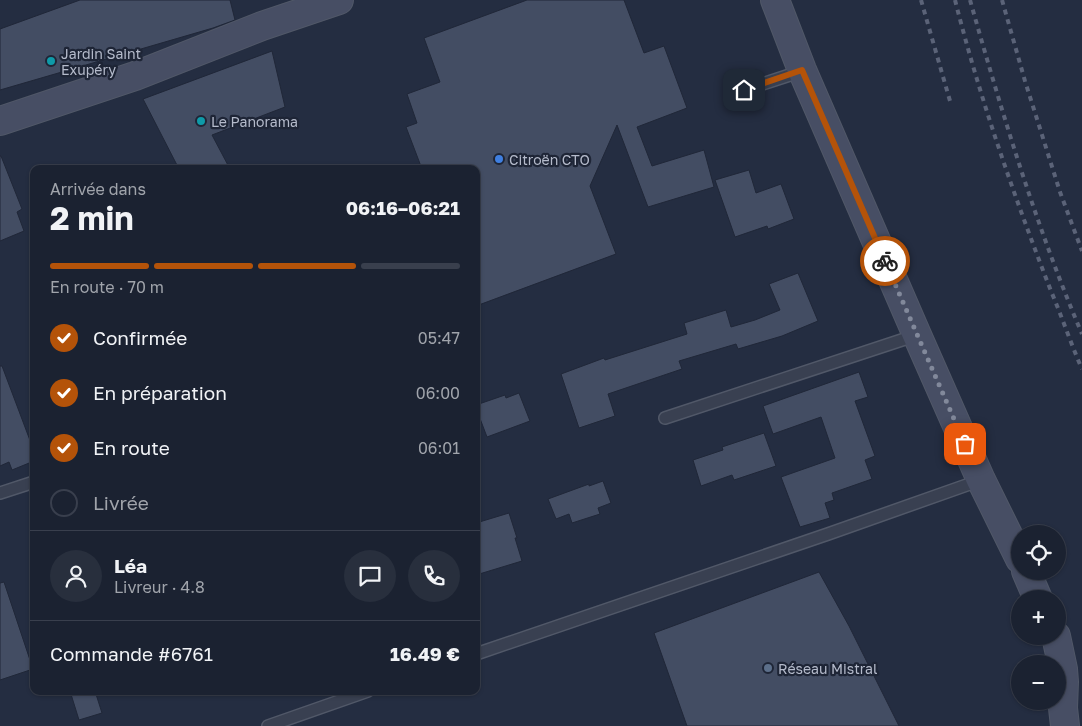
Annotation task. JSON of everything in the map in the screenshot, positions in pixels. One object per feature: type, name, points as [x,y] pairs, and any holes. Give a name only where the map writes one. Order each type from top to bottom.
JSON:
[{"type":"main road","points":[[262,26],[301,0]]},
{"type":"main road","points":[[0,122],[135,76],[262,26],[339,0]]},
{"type":"main road","points":[[775,0],[802,70],[917,335],[981,480],[1011,541]]},
{"type":"main road","points":[[1059,645],[1063,669],[1065,726]]},
{"type":"main road","points":[[1063,645],[1071,658],[1082,684]]},
{"type":"main road","points":[[1074,726],[1082,726]]},
{"type":"lane","points":[[744,90],[802,70]]},
{"type":"lane","points":[[665,418],[917,335]]},
{"type":"lane","points":[[480,653],[981,480]]},
{"type":"lane","points":[[0,492],[30,483]]},
{"type":"lane","points":[[268,726],[357,695]]},
{"type":"building","name":"Jardin Saint Exupéry","points":[[80,0],[230,0],[235,20],[0,90],[0,29]]},
{"type":"building","name":"Citroën CTO","points":[[527,0],[624,0],[644,53],[664,46],[687,108],[637,127],[652,166],[704,150],[714,187],[648,207],[617,125],[590,186],[616,254],[480,305],[480,165],[420,165],[406,127],[417,123],[407,94],[440,82],[424,38]]},
{"type":"building","name":"Le Panorama","points":[[272,51],[285,107],[212,135],[228,165],[177,165],[143,99]]},
{"type":"building","points":[[0,156],[22,209],[17,212],[24,231],[0,241]]},
{"type":"building","points":[[749,170],[756,193],[781,184],[794,219],[768,229],[767,226],[735,237],[715,180]]},
{"type":"building","points":[[798,273],[818,321],[782,336],[738,349],[736,344],[679,361],[682,369],[608,394],[615,416],[579,428],[561,374],[604,358],[605,360],[687,334],[684,323],[726,310],[731,327],[780,310],[769,284]]},
{"type":"building","points":[[0,366],[2,366],[30,440],[30,463],[12,470],[9,462],[0,466]]},
{"type":"building","points":[[859,372],[868,397],[855,401],[875,456],[865,460],[872,479],[832,493],[834,500],[825,503],[830,518],[800,527],[781,477],[835,458],[821,417],[773,434],[763,406]]},
{"type":"building","points":[[519,393],[530,421],[487,437],[480,419],[480,404],[505,395],[506,398]]},
{"type":"building","points":[[764,433],[776,466],[734,480],[732,475],[701,486],[693,460],[723,450],[722,447]]},
{"type":"building","points":[[603,481],[611,503],[598,508],[600,514],[572,523],[569,514],[556,519],[548,499],[589,484],[589,486]]},
{"type":"building","points":[[509,513],[522,561],[480,574],[480,522]]},
{"type":"building","name":"Réseau Mistral","points":[[819,572],[849,626],[899,726],[687,726],[654,633]]},
{"type":"building","points":[[4,582],[30,660],[30,670],[0,680],[0,583]]},
{"type":"building","points":[[71,695],[96,695],[102,713],[79,720]]},
{"type":"railway","points":[[921,0],[950,101]]},
{"type":"railway","points":[[955,0],[975,74],[1011,183],[1082,369]]},
{"type":"railway","points":[[970,0],[1035,211],[1082,334]]},
{"type":"railway","points":[[1002,0],[1060,192],[1082,251]]},
{"type":"way so far","points":[[885,261],[965,444]]},
{"type":"place","name":"Jardin Saint Exupéry","points":[[51,61]]},
{"type":"place","name":"Le Panorama","points":[[201,121]]},
{"type":"place","name":"Citroën CTO","points":[[499,159]]},
{"type":"place","name":"Réseau Mistral","points":[[768,668]]},
{"type":"route","points":[[744,90],[802,70],[885,261]]}]
